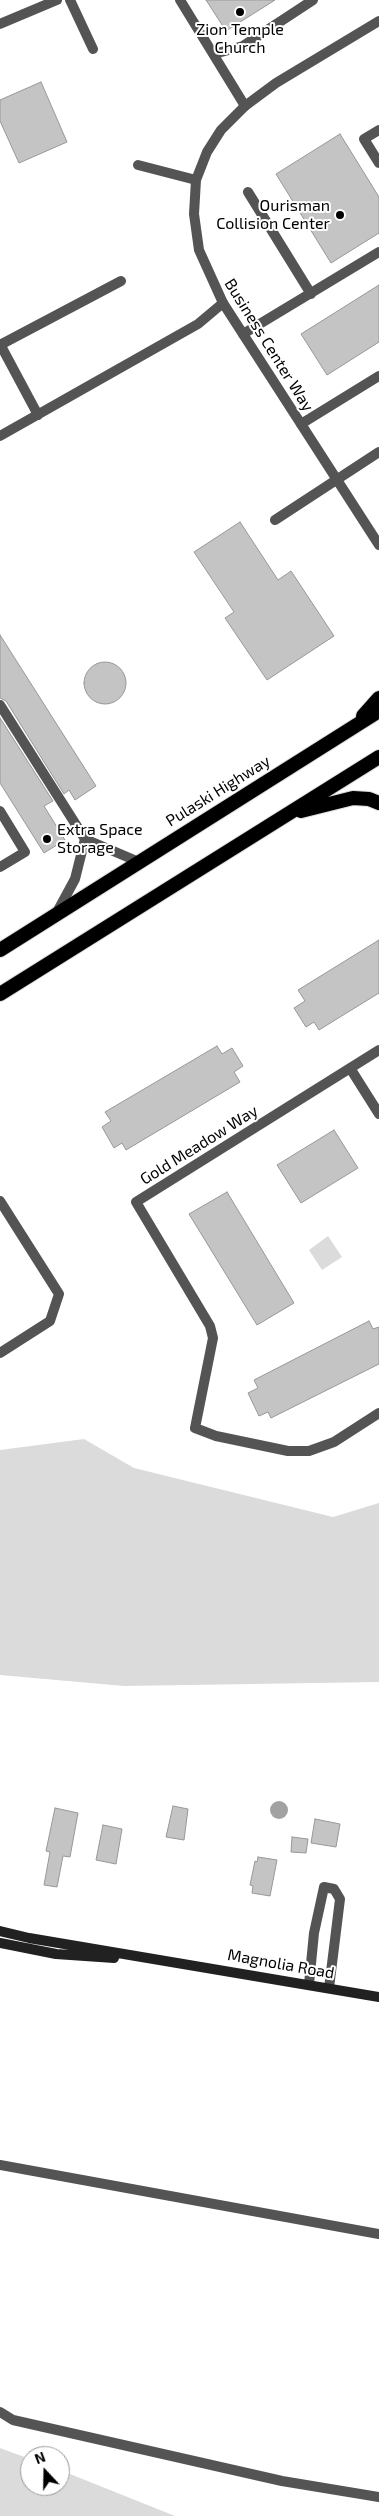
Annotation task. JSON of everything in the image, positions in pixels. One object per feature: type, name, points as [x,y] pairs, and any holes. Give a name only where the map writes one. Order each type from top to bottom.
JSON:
[{"type":"highway","points":[[354,727],[379,698]]},
{"type":"highway","name":"Pulaski Highway","points":[[0,950],[379,711]]},
{"type":"highway","points":[[0,994],[379,757]]},
{"type":"highway","points":[[286,816],[354,798],[369,799],[379,803]]},
{"type":"main road","name":"Magnolia Road","points":[[0,1930],[29,1938],[379,1997]]},
{"type":"main road","name":"Magnolia Road","points":[[0,1943],[56,1954],[177,1962]]},
{"type":"street","points":[[0,24],[57,0]]},
{"type":"street","points":[[70,0],[93,49]]},
{"type":"street","points":[[180,0],[245,106]]},
{"type":"street","points":[[214,54],[242,46],[313,0]]},
{"type":"street","name":"Business Center Way","points":[[379,21],[276,83],[245,106],[221,130],[207,152],[196,180],[194,214],[199,250],[223,303],[379,544]]},
{"type":"street","points":[[379,130],[364,139],[379,163]]},
{"type":"street","points":[[138,165],[196,180]]},
{"type":"street","points":[[248,192],[311,294]]},
{"type":"street","points":[[243,334],[379,252]]},
{"type":"street","points":[[38,415],[0,344],[121,281]]},
{"type":"street","points":[[0,436],[198,324],[223,303]]},
{"type":"street","points":[[301,424],[379,376]]},
{"type":"street","points":[[275,520],[379,452]]},
{"type":"street","points":[[0,705],[85,839],[139,862]]},
{"type":"street","points":[[0,811],[25,852],[0,867]]},
{"type":"street","points":[[56,914],[75,879],[85,839]]},
{"type":"street","name":"Gold Meadow Way","points":[[379,1050],[136,1202],[210,1326],[213,1338],[195,1428],[216,1436],[288,1451],[309,1451],[334,1442],[379,1413]]},
{"type":"street","points":[[350,1068],[379,1114]]},
{"type":"street","points":[[0,1201],[59,1294],[50,1321],[0,1353]]},
{"type":"street","points":[[308,1984],[314,1933],[324,1887],[334,1889],[340,1899],[329,1988]]},
{"type":"street","points":[[0,2165],[379,2234]]},
{"type":"street","points":[[0,2412],[13,2420],[282,2481],[379,2497]]},
{"type":"shaded area","points":[[328,1236],[342,1257],[322,1270],[309,1250]]},
{"type":"shaded area","points":[[84,1439],[134,1468],[333,1517],[379,1503],[379,1682],[124,1686],[0,1675],[0,1450]]},
{"type":"shaded area","points":[[275,1801],[283,1801],[288,1806],[286,1817],[275,1819],[270,1814],[270,1806]]},
{"type":"shaded area","points":[[0,2448],[20,2455],[20,2496],[70,2496],[70,2474],[175,2516],[0,2516]]},
{"type":"building","points":[[206,0],[275,0],[226,31]]},
{"type":"building","points":[[41,82],[67,142],[19,163],[0,121],[0,100]]},
{"type":"building","name":"Ourisman Collision Center","points":[[340,134],[379,197],[379,233],[331,263],[276,174]]},
{"type":"building","points":[[379,285],[379,342],[327,375],[301,334]]},
{"type":"building","points":[[240,522],[278,580],[291,571],[334,636],[267,680],[225,618],[234,612],[194,552]]},
{"type":"building","points":[[0,635],[96,786],[75,800],[69,790],[64,794],[6,701],[0,698]]},
{"type":"building","points":[[109,662],[117,665],[123,671],[126,683],[123,695],[117,701],[101,704],[93,701],[87,695],[84,679],[87,671],[93,665]]},
{"type":"building","points":[[0,718],[53,801],[44,806],[65,840],[44,853],[0,783]]},
{"type":"building","points":[[379,940],[379,993],[319,1030],[314,1022],[306,1027],[294,1008],[305,1001],[298,990]]},
{"type":"building","points":[[217,1046],[222,1054],[232,1048],[243,1066],[234,1072],[240,1082],[126,1150],[122,1143],[114,1148],[102,1127],[111,1121],[105,1112]]},
{"type":"building","points":[[334,1130],[358,1168],[301,1203],[277,1165]]},
{"type":"building","points":[[227,1192],[294,1303],[257,1325],[189,1214]]},
{"type":"building","points":[[369,1321],[373,1329],[379,1327],[379,1364],[271,1418],[268,1412],[259,1416],[248,1393],[258,1388],[254,1380]]},
{"type":"building","points":[[173,1806],[188,1809],[184,1840],[166,1837]]},
{"type":"building","points":[[55,1808],[78,1813],[70,1857],[63,1856],[57,1887],[44,1885],[50,1852],[46,1851]]},
{"type":"building","points":[[315,1819],[340,1824],[336,1847],[311,1843]]},
{"type":"building","points":[[103,1825],[122,1829],[116,1864],[96,1860]]},
{"type":"building","points":[[292,1837],[308,1839],[306,1853],[291,1852]]},
{"type":"building","points":[[258,1857],[277,1860],[270,1896],[252,1893],[253,1886],[250,1885],[255,1861],[257,1862]]},
{"type":"place","name":"Zion Temple Church","points":[[240,12]]},
{"type":"place","name":"Ourisman Collision Center","points":[[340,215]]},
{"type":"place","name":"Extra Space Storage","points":[[47,839]]}]
